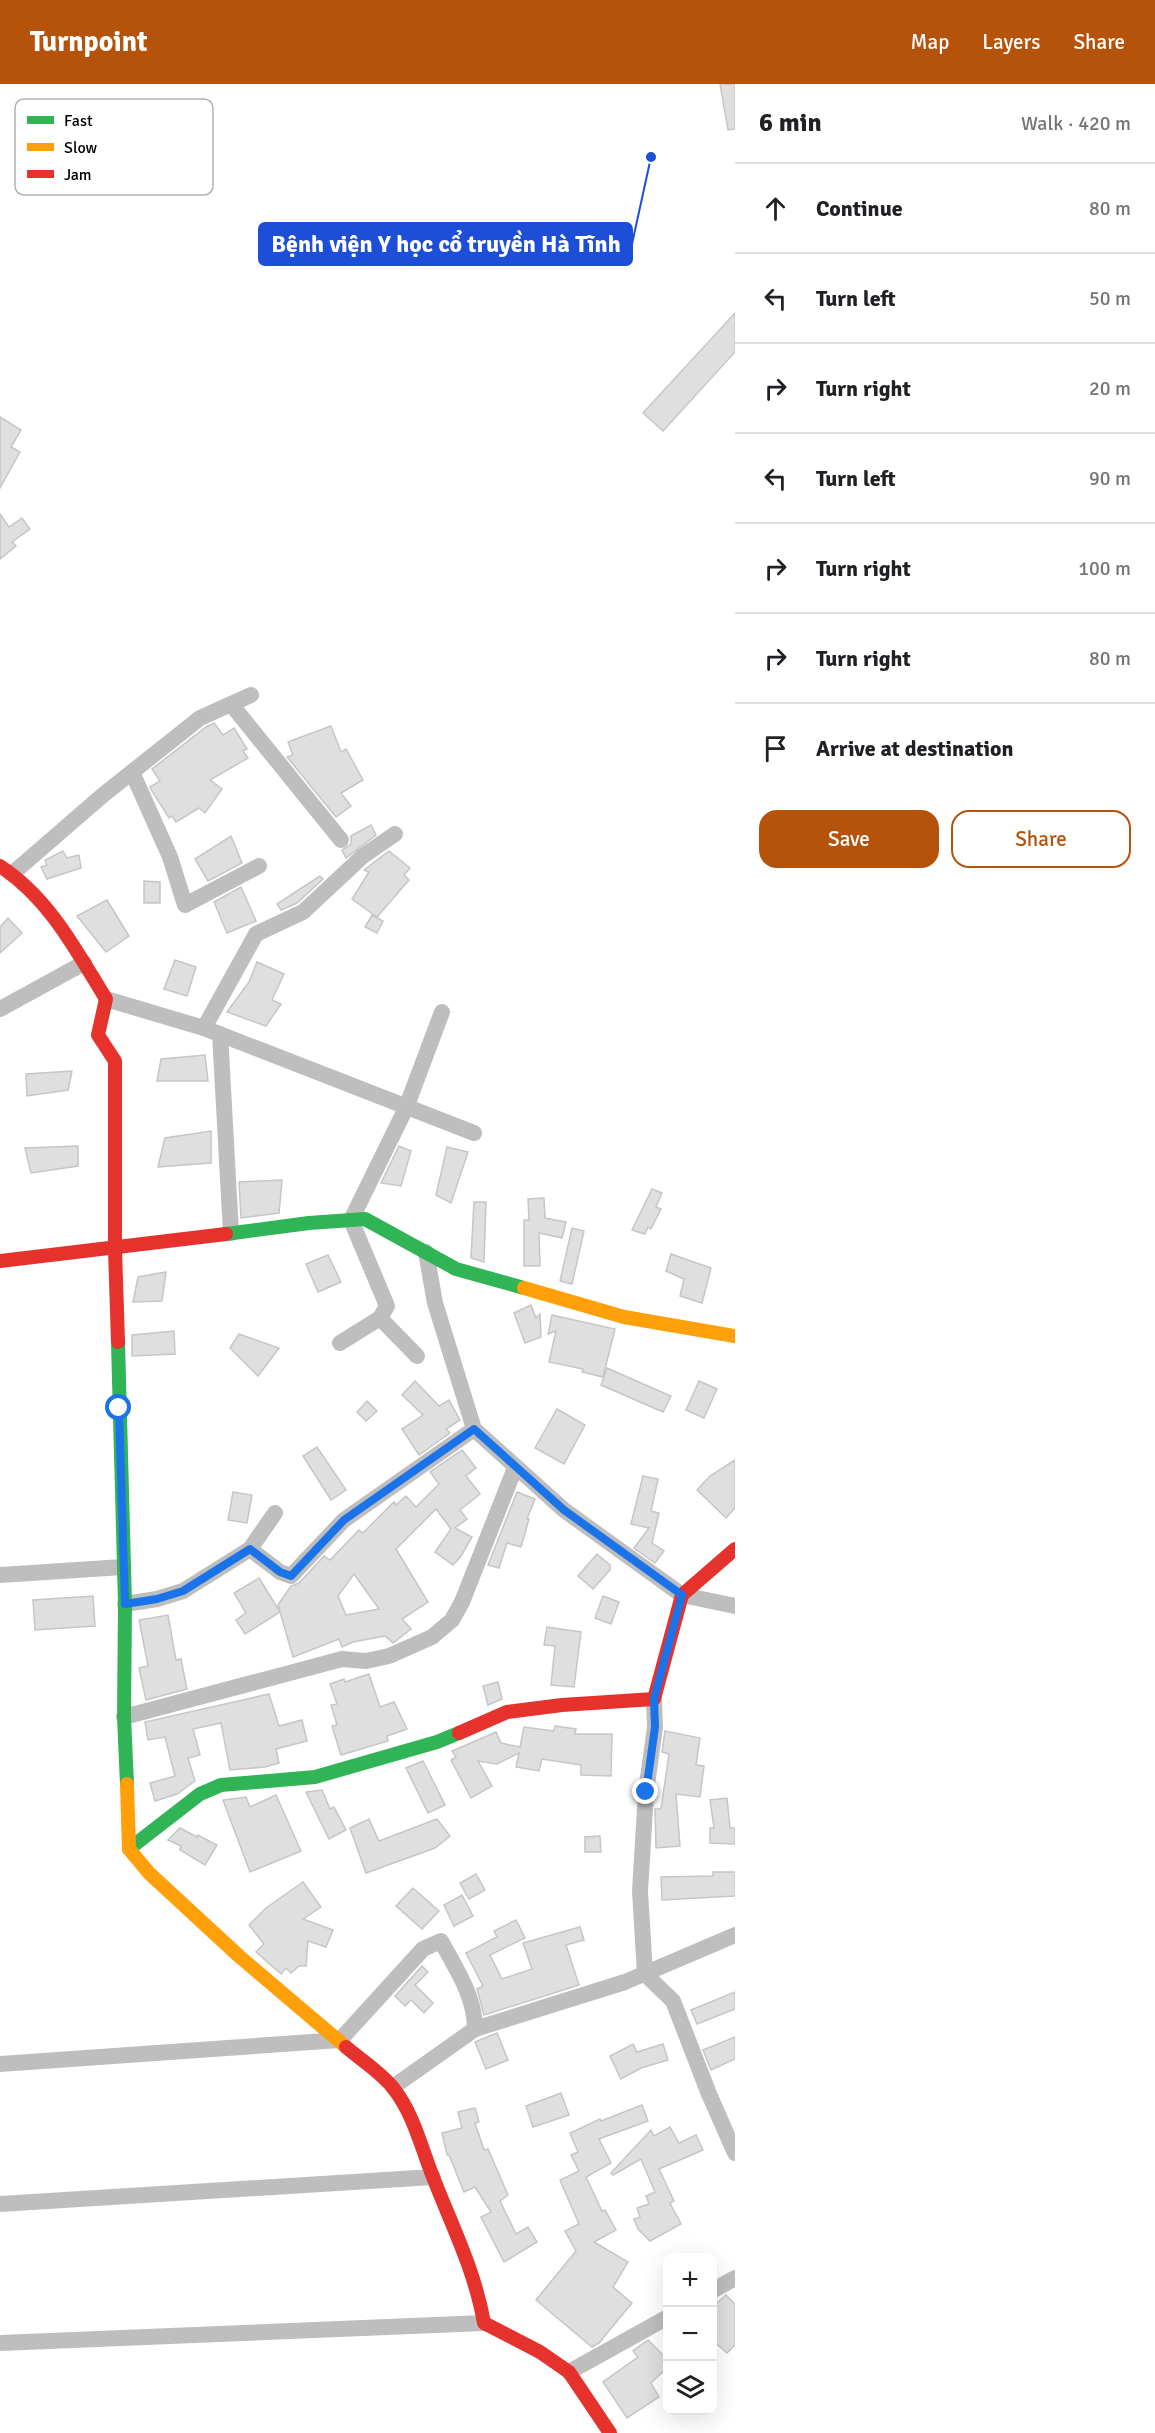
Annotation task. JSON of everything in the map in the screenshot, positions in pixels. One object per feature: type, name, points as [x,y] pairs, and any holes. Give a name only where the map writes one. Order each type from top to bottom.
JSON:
[{"type":"street","points":[[251,694],[200,718],[7,869],[36,897],[77,950],[106,999],[212,1031],[474,1133]]},
{"type":"street","points":[[231,704],[341,840]]},
{"type":"street","points":[[132,772],[170,857],[185,905],[259,866]]},
{"type":"street","points":[[231,1233],[212,1031],[256,934],[303,912],[363,856],[395,834]]},
{"type":"street","points":[[0,1009],[84,963]]},
{"type":"street","points":[[106,999],[98,1035],[115,1061],[115,1249],[125,1604],[124,1717],[129,1849],[149,1873],[240,1957],[393,2086],[408,2109],[433,2177],[470,2264],[479,2293],[484,2323]]},
{"type":"street","points":[[340,1343],[380,1318],[387,1306],[351,1220],[405,1108],[442,1012]]},
{"type":"street","points":[[0,1261],[365,1219],[456,1269],[624,1317],[735,1336]]},
{"type":"street","points":[[426,1252],[435,1303],[474,1429],[564,1510],[682,1595],[735,1606]]},
{"type":"street","points":[[380,1318],[417,1356]]},
{"type":"street","points":[[250,1549],[280,1572],[291,1576],[344,1520],[474,1429]]},
{"type":"street","points":[[124,1717],[342,1659],[366,1661],[389,1656],[432,1637],[452,1620],[462,1602],[515,1468]]},
{"type":"street","points":[[125,1604],[157,1599],[183,1591],[250,1549],[275,1513]]},
{"type":"street","points":[[735,1549],[682,1595],[654,1699],[655,1727],[646,1792],[640,1891],[645,1974],[673,2001],[735,2153]]},
{"type":"street","points":[[0,1575],[123,1568]]},
{"type":"street","points":[[129,1849],[200,1794],[221,1785],[315,1777],[437,1742],[507,1712],[562,1705],[654,1699]]},
{"type":"street","points":[[393,2086],[475,2029],[645,1974],[735,1935]]},
{"type":"street","points":[[0,2064],[340,2040],[423,1949],[441,1941],[470,1996],[475,2012],[475,2029]]},
{"type":"street","points":[[0,2204],[433,2177]]},
{"type":"street","points":[[717,2288],[735,2278]]},
{"type":"street","points":[[569,2372],[663,2320]]},
{"type":"street","points":[[0,2343],[484,2323],[540,2352],[569,2372],[610,2433]]},
{"type":"building","points":[[720,84],[735,84],[735,129],[728,130]]},
{"type":"building","points":[[735,313],[735,352],[663,431],[643,413]]},
{"type":"building","points":[[0,417],[21,430],[11,447],[20,452],[0,488]]},
{"type":"building","points":[[0,514],[9,527],[22,518],[30,529],[12,542],[16,546],[0,559]]},
{"type":"building","points":[[214,723],[223,735],[234,728],[247,749],[243,751],[248,758],[210,780],[222,789],[205,813],[199,808],[176,822],[172,816],[169,818],[150,787],[160,781],[152,769]]},
{"type":"building","points":[[331,726],[341,752],[346,749],[363,780],[341,793],[351,806],[336,817],[287,757],[293,755],[288,742]]},
{"type":"building","points":[[371,825],[376,835],[346,858],[342,850],[351,844],[351,836]]},
{"type":"building","points":[[231,836],[242,863],[208,881],[195,859]]},
{"type":"building","points":[[63,851],[67,858],[79,855],[81,868],[47,879],[41,867],[47,865],[45,860]]},
{"type":"building","points":[[389,851],[410,868],[404,875],[409,880],[377,917],[352,899],[369,872],[364,870]]},
{"type":"building","points":[[320,876],[323,879],[297,903],[281,910],[277,904]]},
{"type":"building","points":[[144,881],[160,882],[160,903],[144,903]]},
{"type":"building","points":[[241,887],[256,921],[227,933],[214,902]]},
{"type":"building","points":[[107,900],[129,936],[106,952],[77,916]]},
{"type":"building","points":[[372,915],[383,921],[377,933],[365,927]]},
{"type":"building","points":[[8,918],[22,933],[0,953],[0,927]]},
{"type":"building","points":[[175,960],[196,967],[187,996],[164,989]]},
{"type":"building","points":[[257,962],[284,974],[272,1000],[281,1004],[266,1026],[227,1012],[249,982]]},
{"type":"building","points":[[205,1055],[208,1081],[157,1081],[161,1059]]},
{"type":"building","points":[[72,1071],[68,1090],[27,1096],[26,1074]]},
{"type":"building","points":[[211,1131],[211,1163],[158,1167],[165,1138]]},
{"type":"building","points":[[78,1146],[78,1166],[31,1173],[25,1148]]},
{"type":"building","points":[[399,1146],[411,1151],[401,1186],[381,1183]]},
{"type":"building","points":[[447,1147],[468,1152],[451,1203],[436,1195]]},
{"type":"building","points":[[282,1180],[279,1213],[241,1218],[239,1182]]},
{"type":"building","points":[[652,1189],[662,1193],[656,1207],[661,1209],[651,1229],[648,1227],[645,1234],[632,1230]]},
{"type":"building","points":[[544,1198],[545,1218],[566,1222],[562,1238],[539,1233],[540,1266],[524,1266],[524,1220],[529,1220],[528,1199]]},
{"type":"building","points":[[474,1202],[486,1202],[484,1262],[471,1258]]},
{"type":"building","points":[[572,1228],[584,1231],[572,1284],[560,1281]]},
{"type":"building","points":[[671,1254],[711,1268],[702,1303],[680,1296],[684,1279],[666,1271]]},
{"type":"building","points":[[328,1255],[341,1282],[318,1292],[306,1264]]},
{"type":"building","points":[[166,1272],[162,1301],[133,1302],[138,1277]]},
{"type":"building","points":[[531,1305],[536,1318],[540,1314],[541,1337],[525,1343],[514,1313]]},
{"type":"building","points":[[552,1315],[615,1329],[603,1377],[582,1372],[583,1369],[549,1362],[556,1331],[548,1334]]},
{"type":"building","points":[[174,1331],[175,1354],[132,1356],[132,1335]]},
{"type":"building","points":[[239,1334],[279,1348],[258,1376],[230,1348]]},
{"type":"building","points":[[607,1368],[671,1396],[663,1412],[601,1385]]},
{"type":"building","points":[[415,1381],[439,1406],[449,1400],[460,1420],[446,1429],[450,1433],[419,1455],[402,1429],[423,1415],[402,1395]]},
{"type":"building","points":[[699,1381],[717,1389],[704,1418],[686,1410]]},
{"type":"building","points":[[367,1401],[377,1411],[366,1421],[357,1412]]},
{"type":"building","points":[[557,1409],[585,1425],[564,1464],[535,1448]]},
{"type":"building","points":[[317,1447],[346,1490],[331,1500],[303,1456]]},
{"type":"building","points":[[462,1450],[476,1468],[466,1476],[480,1494],[460,1510],[467,1519],[455,1528],[472,1537],[453,1565],[435,1552],[451,1529],[436,1509],[396,1549],[428,1602],[402,1619],[411,1629],[393,1643],[385,1636],[353,1642],[342,1647],[339,1639],[293,1657],[278,1605],[291,1586],[299,1583],[324,1556],[330,1560],[359,1530],[363,1533],[394,1502],[396,1505],[406,1496],[416,1507],[439,1484],[430,1472]],"holes":[[[354,1574],[379,1609],[346,1615],[338,1596]]]},
{"type":"building","points":[[735,1460],[735,1508],[726,1518],[697,1490],[710,1476]]},
{"type":"building","points":[[643,1476],[658,1479],[651,1511],[659,1513],[652,1543],[664,1551],[655,1563],[634,1548],[649,1528],[631,1524]]},
{"type":"building","points":[[233,1492],[252,1495],[247,1523],[228,1520]]},
{"type":"building","points":[[517,1492],[535,1499],[527,1519],[529,1519],[521,1547],[507,1543],[499,1568],[488,1565]]},
{"type":"building","points":[[597,1554],[610,1565],[610,1570],[593,1589],[578,1576]]},
{"type":"building","points":[[259,1578],[280,1612],[245,1634],[236,1620],[246,1613],[234,1593]]},
{"type":"building","points":[[93,1596],[95,1626],[35,1630],[33,1600]]},
{"type":"building","points":[[603,1596],[619,1602],[611,1624],[595,1618]]},
{"type":"building","points":[[168,1615],[176,1660],[181,1659],[187,1689],[146,1700],[139,1668],[148,1666],[139,1620]]},
{"type":"building","points":[[547,1627],[581,1632],[574,1687],[551,1685],[555,1646],[544,1645]]},
{"type":"building","points":[[369,1674],[380,1707],[394,1702],[407,1729],[387,1736],[388,1741],[341,1755],[332,1726],[337,1725],[331,1705],[337,1704],[330,1684]]},
{"type":"building","points":[[498,1682],[502,1699],[488,1705],[483,1686]]},
{"type":"building","points":[[269,1694],[279,1726],[302,1720],[307,1741],[276,1749],[279,1763],[265,1767],[230,1770],[221,1723],[193,1729],[200,1755],[188,1758],[195,1781],[177,1794],[155,1801],[150,1783],[175,1776],[165,1737],[148,1740],[145,1722]]},
{"type":"building","points":[[555,1726],[576,1729],[575,1734],[612,1734],[611,1776],[581,1775],[581,1765],[542,1759],[539,1771],[516,1767],[519,1753],[497,1764],[478,1761],[492,1786],[471,1798],[451,1760],[456,1757],[452,1751],[496,1732],[501,1743],[520,1747],[524,1727],[554,1731]]},
{"type":"building","points":[[665,1731],[700,1738],[696,1765],[704,1766],[700,1797],[676,1794],[680,1846],[656,1848],[655,1809],[661,1809],[669,1754],[662,1752]]},
{"type":"building","points":[[423,1761],[445,1805],[428,1813],[406,1768]]},
{"type":"building","points":[[322,1790],[330,1809],[334,1807],[346,1830],[329,1839],[306,1792]]},
{"type":"building","points":[[276,1795],[301,1851],[250,1872],[223,1800],[246,1797],[250,1807]]},
{"type":"building","points":[[727,1798],[730,1828],[735,1828],[735,1844],[710,1843],[710,1828],[714,1828],[710,1800]]},
{"type":"building","points":[[369,1819],[379,1841],[437,1819],[450,1836],[435,1848],[366,1873],[350,1828]]},
{"type":"building","points":[[180,1828],[217,1845],[205,1865],[180,1850],[181,1846],[168,1840]]},
{"type":"building","points":[[600,1836],[601,1852],[585,1852],[585,1837]]},
{"type":"building","points":[[713,1872],[735,1872],[735,1896],[662,1900],[661,1877],[713,1876]]},
{"type":"building","points":[[476,1874],[485,1890],[469,1899],[460,1883]]},
{"type":"building","points":[[303,1882],[321,1907],[303,1919],[333,1930],[326,1947],[308,1941],[306,1966],[299,1966],[291,1973],[286,1968],[281,1974],[256,1952],[264,1944],[249,1925],[266,1908]]},
{"type":"building","points":[[413,1888],[439,1911],[422,1929],[396,1906]]},
{"type":"building","points":[[462,1895],[473,1916],[454,1926],[444,1905]]},
{"type":"building","points":[[516,1920],[525,1938],[490,1955],[502,1979],[532,1969],[523,1943],[580,1927],[584,1940],[566,1945],[579,1985],[484,2015],[477,1989],[483,1986],[466,1953],[497,1937],[494,1931]]},
{"type":"building","points":[[422,1966],[428,1972],[415,1985],[433,2003],[424,2013],[411,2000],[405,2006],[395,1996]]},
{"type":"building","points":[[735,1992],[735,2009],[697,2024],[691,2010]]},
{"type":"building","points":[[497,2033],[508,2060],[486,2069],[475,2042]]},
{"type":"building","points":[[735,2037],[735,2059],[711,2070],[703,2050]]},
{"type":"building","points":[[633,2044],[637,2052],[663,2044],[668,2060],[641,2068],[621,2079],[610,2056]]},
{"type":"building","points":[[561,2093],[569,2115],[533,2127],[526,2106]]},
{"type":"building","points":[[642,2105],[648,2121],[599,2139],[611,2163],[586,2177],[602,2211],[605,2210],[616,2230],[594,2242],[628,2262],[613,2287],[632,2303],[599,2343],[592,2347],[536,2300],[576,2251],[565,2231],[579,2224],[560,2180],[579,2171],[571,2155],[578,2152],[570,2133],[600,2119],[601,2121]]},
{"type":"building","points":[[475,2108],[479,2122],[475,2123],[484,2150],[488,2149],[508,2195],[500,2201],[516,2234],[528,2227],[537,2242],[504,2262],[481,2217],[491,2212],[475,2187],[464,2192],[449,2155],[447,2155],[442,2133],[462,2128],[458,2112]]},
{"type":"building","points":[[670,2127],[679,2143],[696,2135],[703,2150],[659,2169],[674,2201],[670,2203],[681,2224],[650,2241],[638,2229],[634,2219],[640,2217],[637,2208],[649,2204],[646,2196],[655,2192],[641,2159],[613,2175],[611,2173],[651,2130],[654,2136]]},
{"type":"building","points":[[726,2295],[735,2304],[735,2345],[727,2353],[717,2344],[717,2303]]},
{"type":"building","points":[[648,2340],[663,2355],[663,2372],[651,2383],[659,2397],[627,2418],[603,2382],[638,2357],[633,2351]]},
{"type":"traffic: fast","points":[[226,1234],[309,1223],[365,1219],[456,1269],[524,1288]]},
{"type":"traffic: fast","points":[[118,1342],[127,1784]]},
{"type":"traffic: fast","points":[[129,1849],[200,1794],[221,1785],[315,1777],[437,1742],[459,1733]]},
{"type":"traffic: slow","points":[[524,1288],[624,1317],[735,1336]]},
{"type":"traffic: slow","points":[[127,1784],[129,1849],[149,1873],[240,1957],[346,2047]]},
{"type":"traffic: jam","points":[[0,866],[33,893],[47,909],[106,999],[98,1035],[115,1061],[115,1249],[118,1342]]},
{"type":"traffic: jam","points":[[0,1261],[226,1234]]},
{"type":"traffic: jam","points":[[459,1733],[507,1712],[562,1705],[654,1699],[682,1595],[735,1549]]},
{"type":"traffic: jam","points":[[346,2047],[389,2083],[407,2110],[469,2267],[484,2323],[540,2352],[569,2372],[610,2433]]},
{"type":"place","name":"Bệnh viện Y học cổ truyền Hà Tĩnh","points":[[651,157]]},
{"type":"route","points":[[119,1408],[125,1604],[157,1599],[183,1591],[250,1549],[280,1572],[291,1576],[344,1520],[474,1429],[564,1510],[682,1595],[654,1699],[655,1727],[646,1792]]}]
